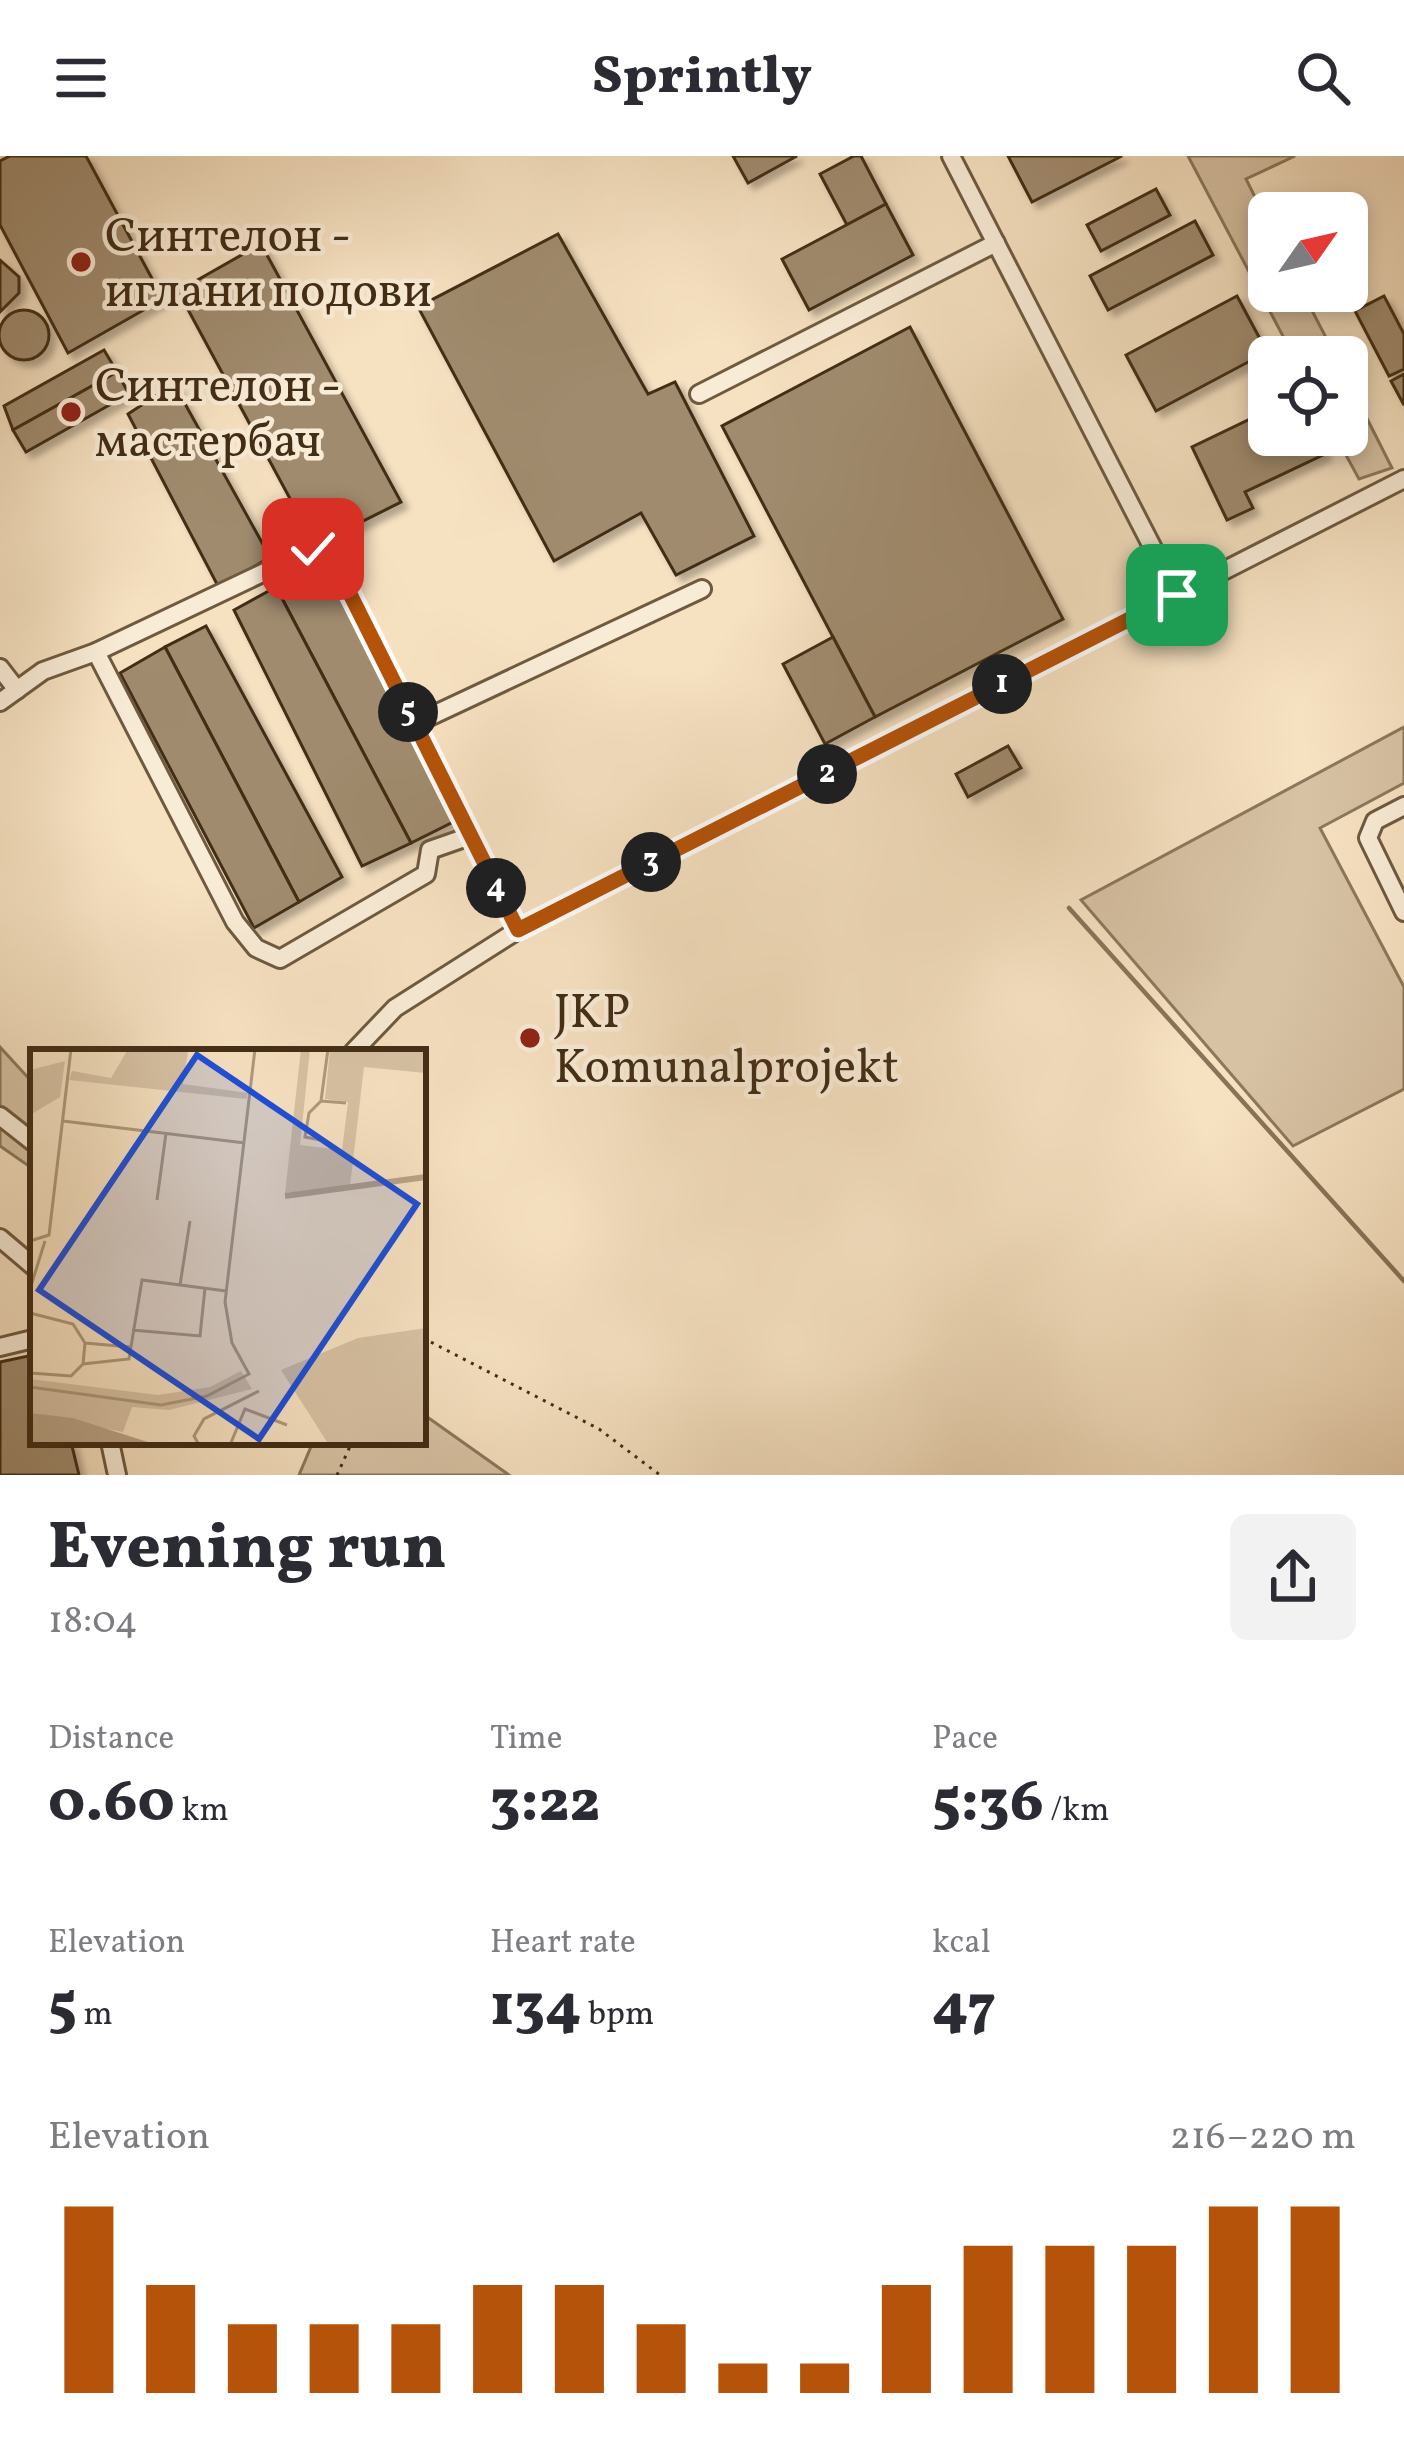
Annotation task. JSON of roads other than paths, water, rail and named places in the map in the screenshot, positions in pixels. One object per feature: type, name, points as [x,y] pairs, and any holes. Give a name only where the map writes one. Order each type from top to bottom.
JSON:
[{"type":"street","points":[[951,156],[1177,595]]},
{"type":"street","points":[[699,394],[996,243]]},
{"type":"street","points":[[356,1049],[395,1008],[518,930],[1404,479]]},
{"type":"street","points":[[0,701],[43,671],[96,652],[313,549],[328,550],[518,930]]},
{"type":"street","points":[[414,724],[702,589]]},
{"type":"street","points":[[96,652],[235,922],[256,948],[280,959],[426,874],[430,850],[470,836]]},
{"type":"street","points":[[0,668],[17,690]]},
{"type":"street","points":[[1404,806],[1375,821],[1369,832],[1404,912]]},
{"type":"street","points":[[0,1116],[30,1140]]},
{"type":"street","points":[[0,1238],[30,1263]]},
{"type":"street","points":[[0,1347],[30,1340]]},
{"type":"street","points":[[111,1445],[118,1475]]},
{"type":"waterway","points":[[1069,908],[1404,1281]]},
{"type":"place","name":"Синтелон - иглани подови","points":[[81,262]]},
{"type":"place","name":"Синтелон - мастербач","points":[[71,412]]},
{"type":"place","name":"JKP Komunalprojekt","points":[[530,1038]]}]
